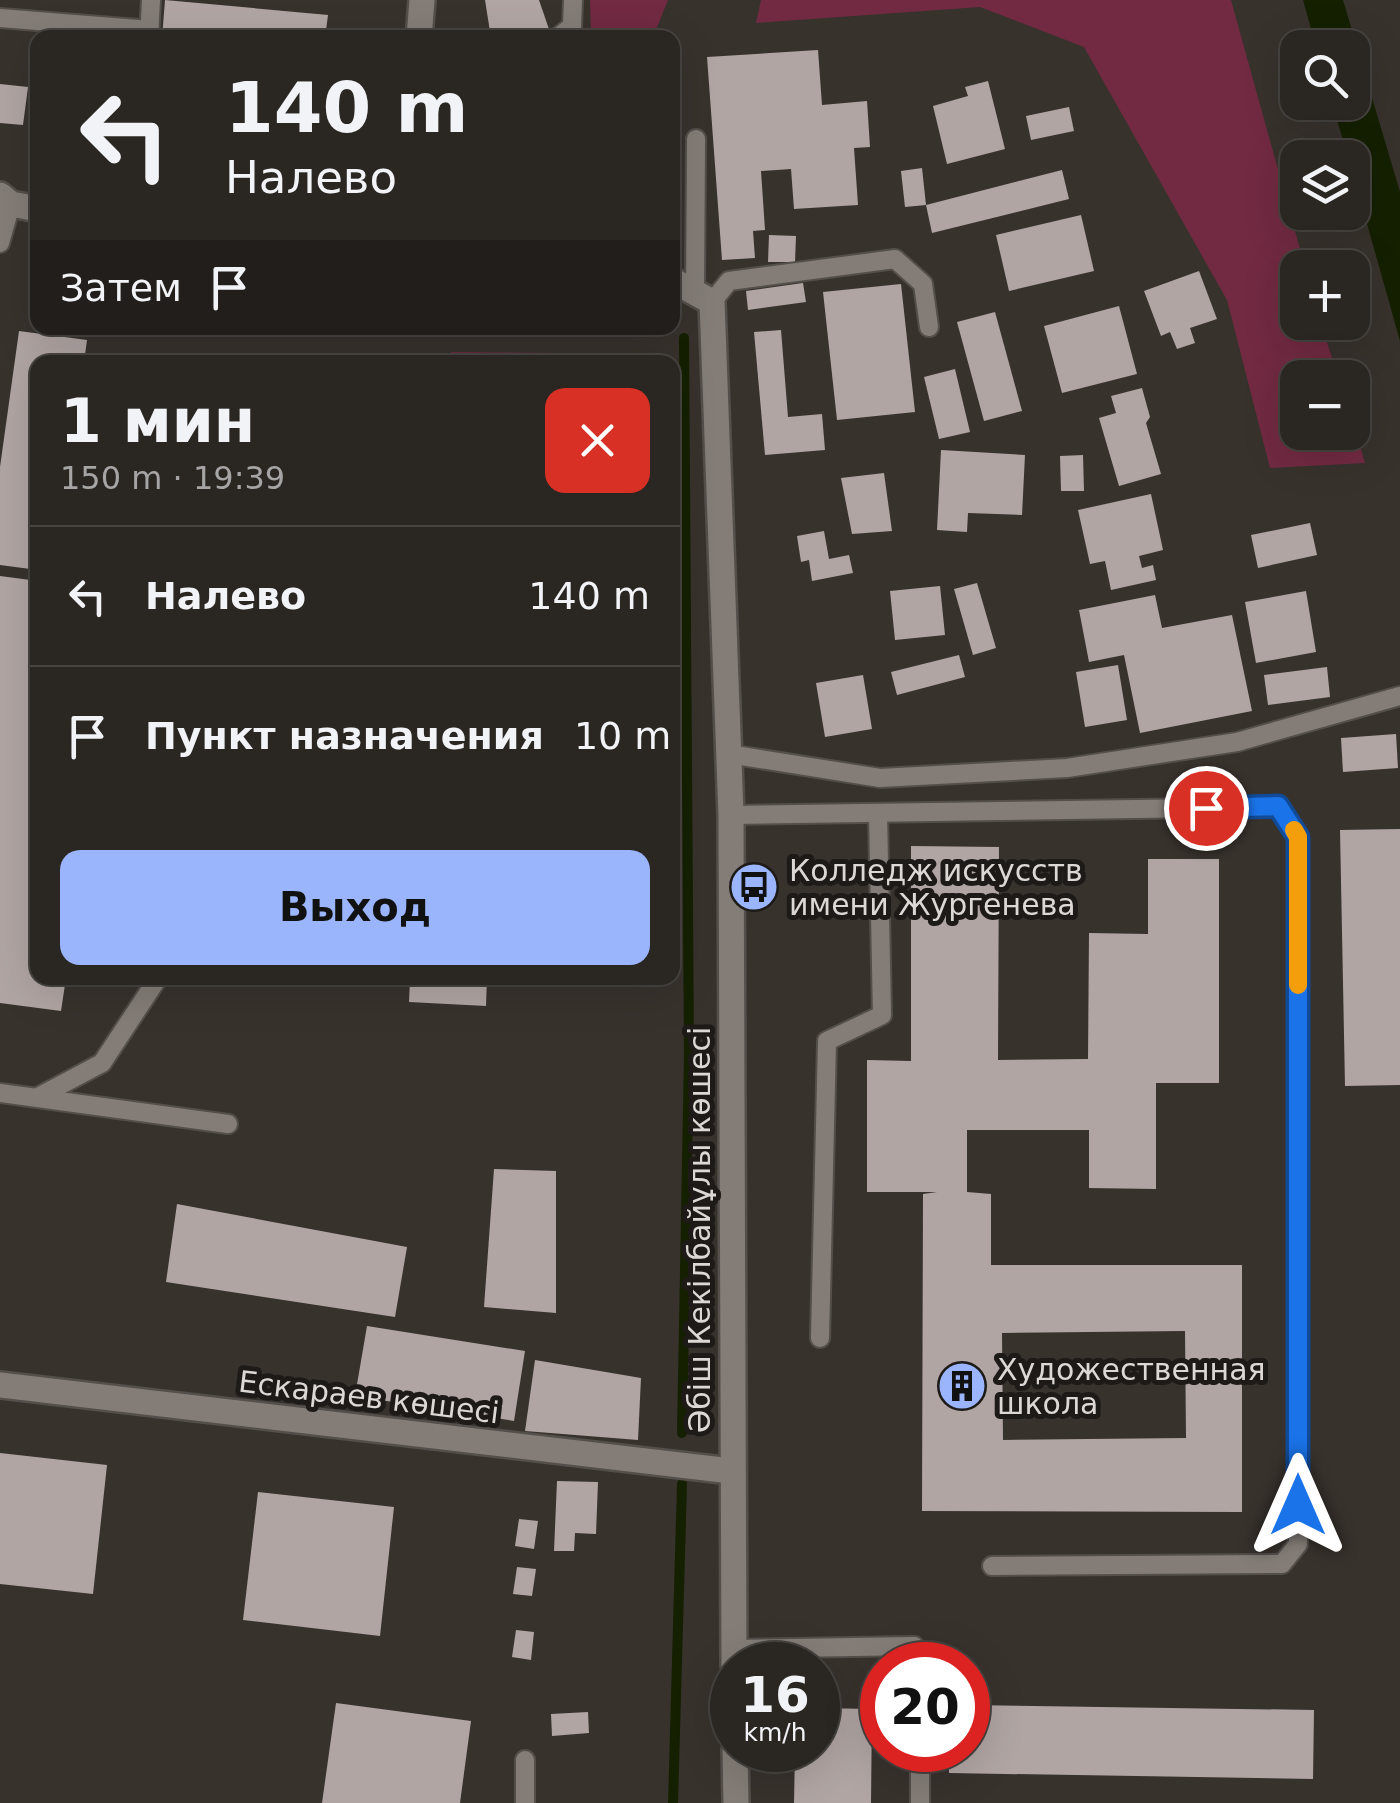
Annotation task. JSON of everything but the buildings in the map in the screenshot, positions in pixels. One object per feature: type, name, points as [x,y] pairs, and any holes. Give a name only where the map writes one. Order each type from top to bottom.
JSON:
[{"type":"street","points":[[419,30],[422,0]]},
{"type":"street","points":[[5,200],[30,207]]},
{"type":"street","name":"Әбіш Кекілбайұлы көшесі","points":[[693,291],[731,815],[734,1642]]},
{"type":"street","name":"Ескараев көшесі","points":[[0,1385],[731,1471]]},
{"type":"street","points":[[736,1772],[736,1803]]},
{"type":"lane","points":[[149,30],[151,0]]},
{"type":"lane","points":[[567,30],[572,26],[573,0]]},
{"type":"lane","points":[[0,18],[112,30]]},
{"type":"lane","points":[[696,139],[693,291],[729,281],[895,259],[923,284],[929,327]]},
{"type":"lane","points":[[0,243],[5,200]]},
{"type":"lane","points":[[729,754],[880,778],[1067,768],[1237,742],[1400,696]]},
{"type":"lane","points":[[731,815],[1278,806],[1298,837],[1298,1544],[1282,1564],[992,1566]]},
{"type":"lane","points":[[820,1338],[826,1041],[882,1015],[878,813]]},
{"type":"lane","points":[[37,1097],[102,1062],[153,985]]},
{"type":"lane","points":[[0,1093],[228,1124]]},
{"type":"lane","points":[[524,1803],[526,1760]]},
{"type":"lane","points":[[920,1772],[920,1803]]},
{"type":"shaded area","points":[[590,0],[668,0],[656,30],[591,30]]},
{"type":"shaded area","points":[[761,0],[1231,0],[1280,177],[1280,230],[1295,230],[1300,250],[1280,250],[1280,340],[1326,340],[1333,360],[1280,360],[1280,450],[1361,450],[1365,463],[1270,468],[1227,300],[1084,47],[980,7],[756,23]]},
{"type":"shaded area","points":[[1303,0],[1343,0],[1352,30],[1311,30]]},
{"type":"shaded area","points":[[1370,91],[1400,192],[1400,341],[1369,230],[1370,140],[1343,140],[1337,120],[1370,120]]},
{"type":"shaded area","points":[[451,352],[555,353],[555,355],[451,355]]},
{"type":"waterway","points":[[682,1433],[689,1055],[684,338]]},
{"type":"waterway","points":[[673,1803],[682,1484]]},
{"type":"slow traffic","points":[[1294,830],[1298,837],[1298,985]]},
{"type":"place","name":"Колледж искусств имени Жургенева","points":[[754,887]]},
{"type":"place","name":"Художественная школа","points":[[962,1386]]},
{"type":"route","points":[[1206,808],[1278,806],[1298,837],[1298,1505]]}]
